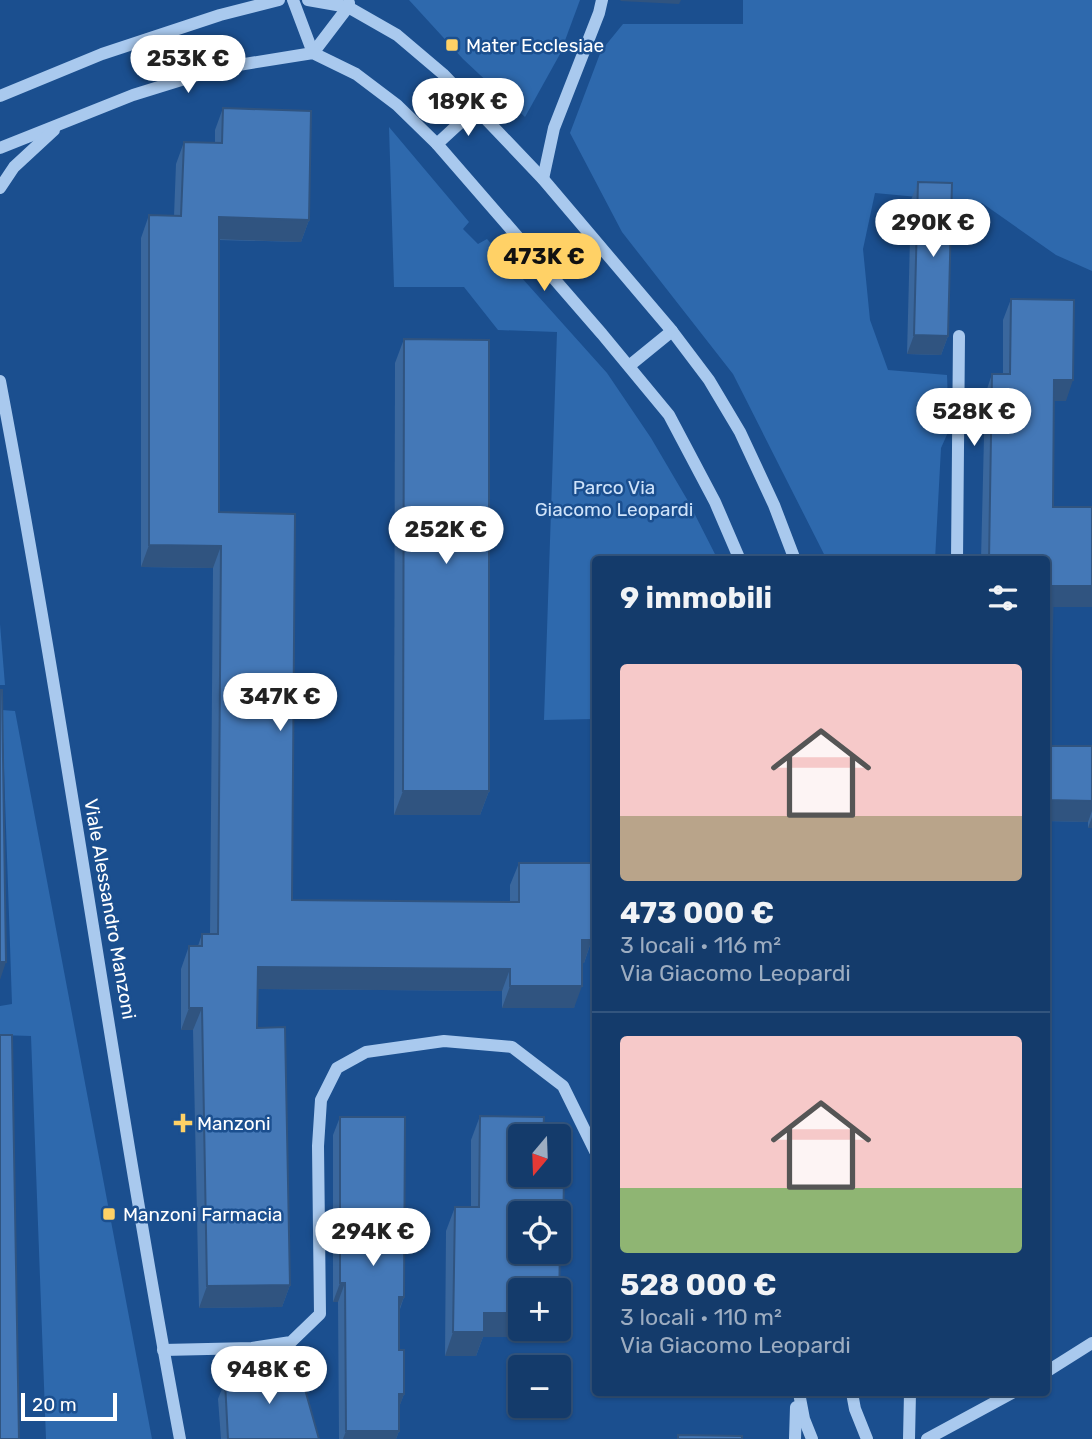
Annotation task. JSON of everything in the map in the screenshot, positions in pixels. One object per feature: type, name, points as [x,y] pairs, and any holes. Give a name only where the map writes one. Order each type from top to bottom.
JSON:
[{"type":"street","points":[[0,96],[102,54],[220,15],[279,0]]},
{"type":"street","points":[[293,0],[313,53]]},
{"type":"street","points":[[308,0],[349,4],[397,35],[443,74],[543,179],[672,331],[709,380],[740,432],[774,505],[793,556]]},
{"type":"street","points":[[543,179],[554,128],[602,0]]},
{"type":"street","points":[[313,53],[349,4]]},
{"type":"street","points":[[0,148],[133,95],[220,68],[313,53],[356,74],[397,105],[437,144],[669,415],[715,502],[738,556]]},
{"type":"street","points":[[437,144],[476,108]]},
{"type":"street","points":[[0,188],[14,167],[59,125]]},
{"type":"street","points":[[629,366],[672,331]]},
{"type":"street","points":[[957,556],[959,336]]},
{"type":"street","name":"Viale Alessandro Manzoni","points":[[0,384],[54,686],[180,1439]]},
{"type":"street","points":[[163,1350],[252,1349],[291,1342],[320,1314],[318,1146],[321,1100],[337,1068],[366,1052],[444,1041],[512,1047],[563,1086],[592,1145]]},
{"type":"street","points":[[1050,1369],[1092,1343]]},
{"type":"street","points":[[795,1439],[798,1396]]},
{"type":"street","points":[[799,1396],[812,1439]]},
{"type":"street","points":[[853,1396],[867,1439]]},
{"type":"street","points":[[909,1439],[910,1396]]},
{"type":"street","points":[[927,1439],[1006,1396]]},
{"type":"green space","points":[[409,0],[580,0],[560,54],[525,117],[463,59]]},
{"type":"green space","points":[[743,0],[1092,0],[1092,271],[1056,255],[982,203],[875,193],[863,249],[870,320],[888,370],[947,375],[949,430],[941,448],[935,556],[825,556],[733,374],[622,232],[570,133],[601,51],[623,24],[743,24]]},
{"type":"green space","name":"Parco Via Giacomo Leopardi","points":[[389,127],[469,222],[463,229],[478,244],[487,239],[607,373],[651,438],[716,556],[592,556],[592,719],[544,720],[557,332],[498,330],[464,287],[394,287]]},
{"type":"green space","points":[[0,624],[5,685],[0,685]]},
{"type":"green space","points":[[2,710],[15,711],[152,1439],[46,1439],[31,1036],[0,1035],[0,1006],[12,1004]]},
{"type":"building","points":[[223,108],[311,111],[309,220],[219,217],[219,512],[295,514],[292,900],[519,902],[519,863],[592,863],[592,940],[582,940],[582,986],[510,986],[510,969],[258,967],[257,1028],[285,1027],[290,1285],[207,1286],[202,1008],[189,1008],[189,946],[202,946],[202,934],[218,934],[221,546],[149,545],[149,215],[181,216],[184,142],[222,143]]},
{"type":"building","points":[[918,182],[952,183],[948,336],[914,335]]},
{"type":"building","points":[[1011,299],[1074,300],[1073,380],[1054,380],[1053,507],[1092,507],[1092,586],[1053,586],[1050,706],[1050,556],[989,556],[992,374],[1010,374]]},
{"type":"building","points":[[404,339],[489,340],[489,791],[403,791]]},
{"type":"building","points":[[2,690],[6,962],[0,962]]},
{"type":"building","points":[[1050,746],[1092,746],[1092,801],[1050,800]]},
{"type":"building","points":[[0,1035],[12,1035],[19,1439],[0,1439]]},
{"type":"building","points":[[480,1116],[544,1117],[544,1124],[508,1124],[508,1187],[564,1187],[564,1201],[508,1201],[508,1264],[560,1264],[559,1278],[508,1278],[508,1313],[484,1313],[484,1332],[453,1332],[455,1207],[479,1207]]},
{"type":"building","points":[[340,1117],[405,1117],[404,1297],[399,1297],[399,1350],[404,1350],[404,1394],[399,1394],[399,1431],[346,1431],[345,1283],[340,1283]]},
{"type":"building","points":[[299,1368],[319,1439],[228,1439],[225,1381],[232,1380],[234,1374]]},
{"type":"building","points":[[678,1435],[742,1436],[742,1439],[678,1439]]},
{"type":"place","name":"Mater Ecclesiae","points":[[452,45]]},
{"type":"place","name":"Manzoni","points":[[183,1123]]},
{"type":"place","name":"Manzoni Farmacia","points":[[109,1214]]}]
